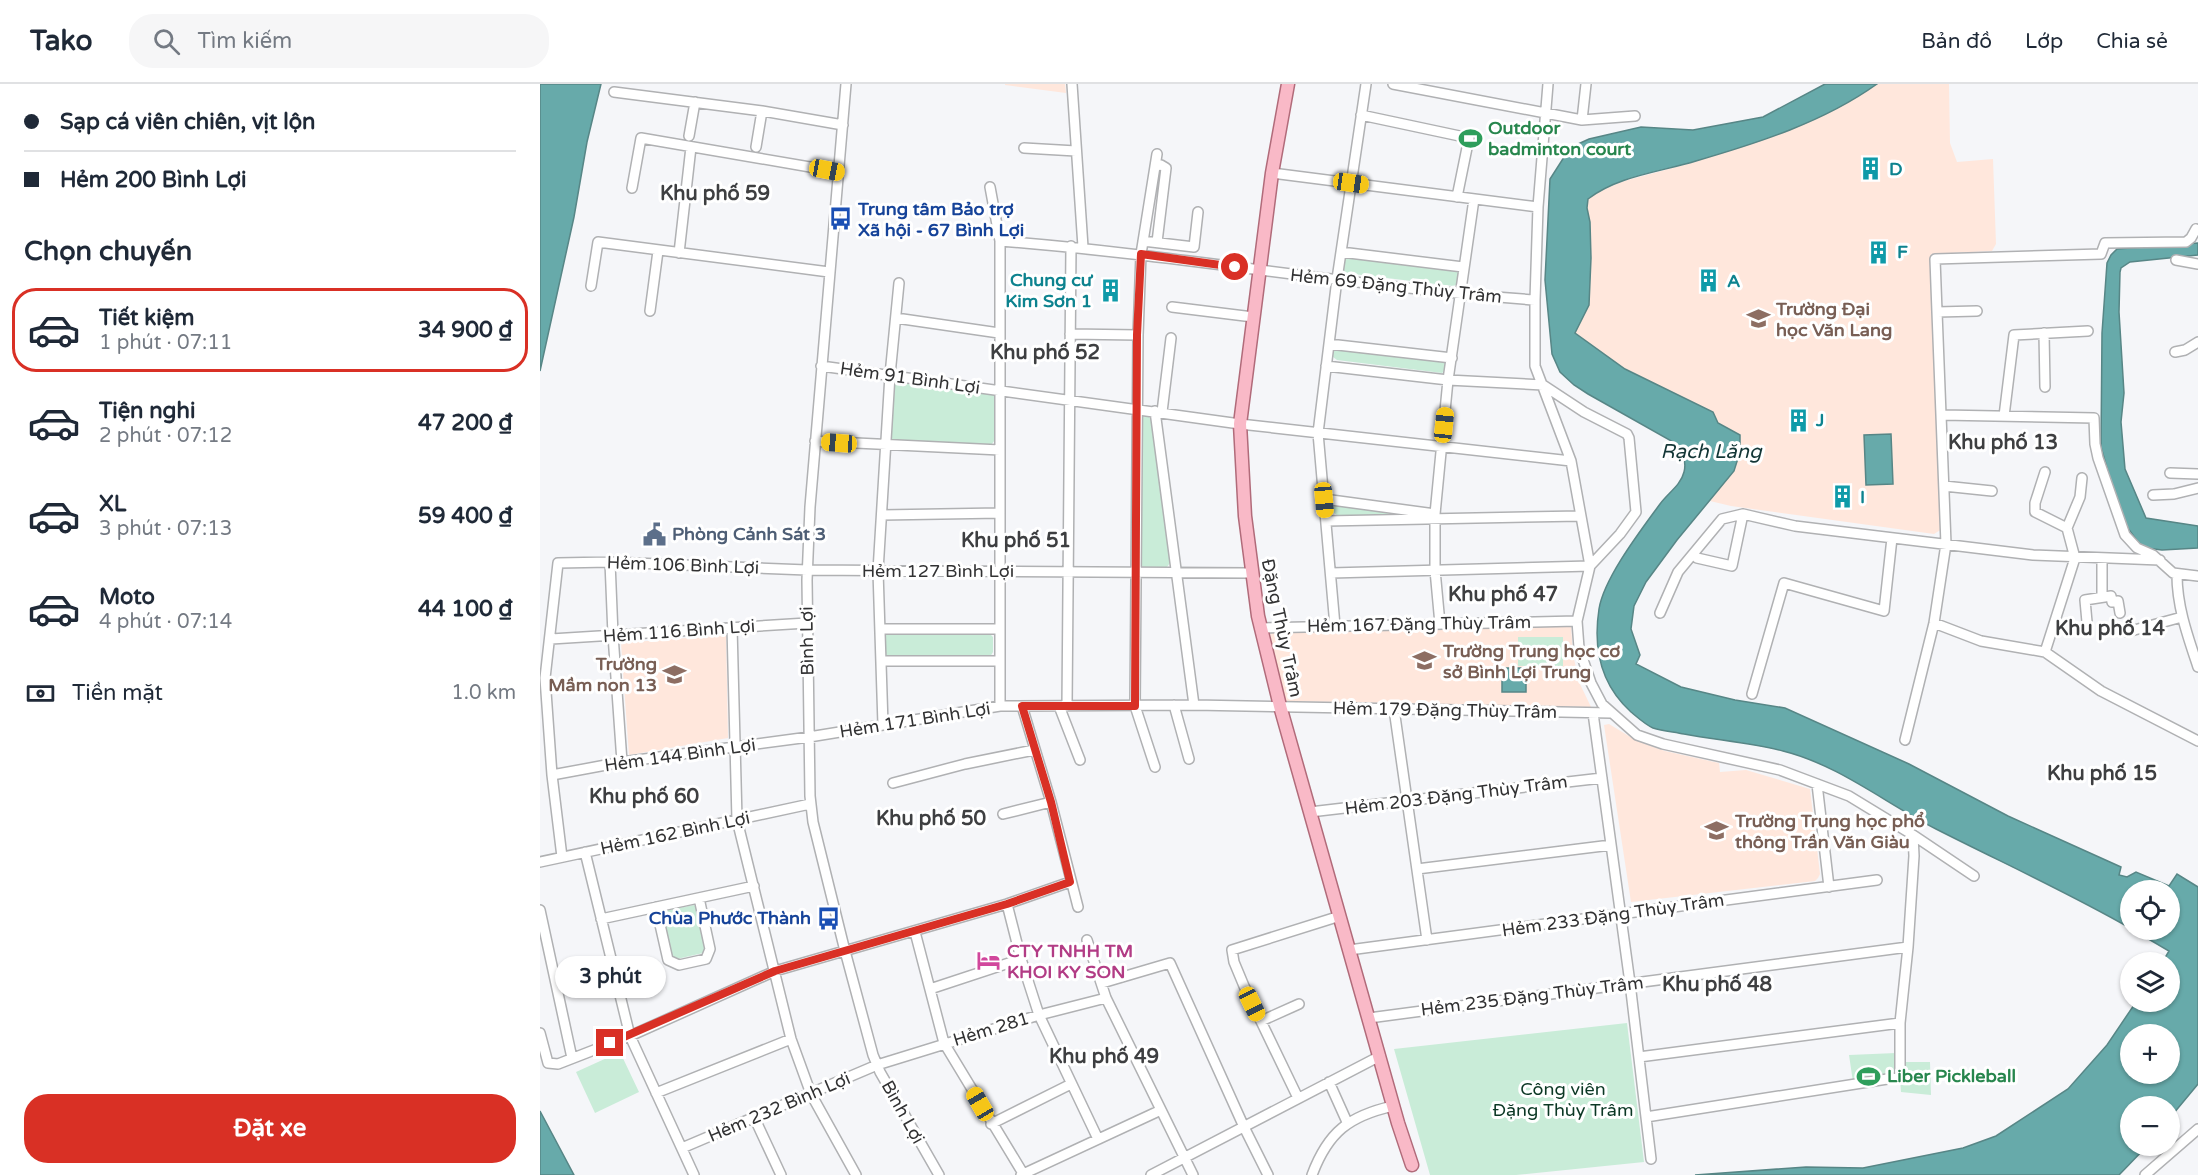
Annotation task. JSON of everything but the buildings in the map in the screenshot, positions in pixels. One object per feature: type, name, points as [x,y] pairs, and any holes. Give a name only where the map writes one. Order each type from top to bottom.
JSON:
[{"type":"main road","name":"Đặng Thùy Trâm","points":[[1288,84],[1258,270],[1240,424],[1251,573],[1260,628],[1280,706],[1393,1106],[1412,1165]]},
{"type":"street","name":"Bình Lợi","points":[[846,84],[821,366],[807,570],[810,804],[845,951],[877,1065],[939,1175]]},
{"type":"street","points":[[1072,84],[1083,247]]},
{"type":"street","points":[[1335,626],[1318,433],[1337,279],[1366,84]]},
{"type":"street","points":[[1393,84],[1441,88],[1582,120],[1635,116]]},
{"type":"street","points":[[1548,84],[1538,207],[1535,366],[1571,461],[1590,566],[1577,621],[1579,648],[1584,665],[1602,704],[1637,735],[1650,740],[1780,770],[1849,796],[1974,876]]},
{"type":"street","points":[[1582,120],[1586,84]]},
{"type":"street","points":[[614,92],[762,111],[843,125]]},
{"type":"street","points":[[689,136],[695,102]]},
{"type":"street","points":[[756,147],[762,111]]},
{"type":"street","points":[[1361,115],[1469,138],[1457,197]]},
{"type":"street","points":[[632,188],[641,138],[839,172]]},
{"type":"street","points":[[679,253],[691,147]]},
{"type":"street","points":[[1024,148],[1077,151]]},
{"type":"street","points":[[1155,767],[1135,706],[1137,335],[1141,254],[1157,154]]},
{"type":"street","points":[[1155,166],[1161,165],[1166,168],[1157,243]]},
{"type":"street","points":[[1272,173],[1538,207]]},
{"type":"street","points":[[990,187],[1000,241],[1000,706]]},
{"type":"street","points":[[1440,624],[1435,570],[1435,517],[1449,380],[1474,199]]},
{"type":"street","points":[[1143,241],[1194,247],[1198,212]]},
{"type":"street","points":[[1905,740],[1935,623],[1946,544],[1935,259],[2101,254],[2105,243],[2186,242],[2198,230]]},
{"type":"street","name":"Hẻm 69 Đặng Thùy Trâm","points":[[1000,241],[1083,247],[1461,295],[1535,300]]},
{"type":"street","points":[[591,286],[598,242],[829,272]]},
{"type":"street","points":[[1071,246],[1068,572],[1063,706],[1080,760]]},
{"type":"street","points":[[650,311],[658,251]]},
{"type":"street","name":"Hẻm 69 Đặng Thùy Trâm","points":[[1341,252],[1463,267]]},
{"type":"street","points":[[2176,260],[2198,264]]},
{"type":"street","points":[[883,725],[879,571],[890,375],[899,283]]},
{"type":"street","points":[[1172,307],[1253,317]]},
{"type":"street","points":[[1937,312],[1977,311]]},
{"type":"street","points":[[896,318],[999,333]]},
{"type":"street","points":[[2004,416],[2014,335],[2088,331]]},
{"type":"street","points":[[1070,333],[1137,335]]},
{"type":"street","points":[[2044,333],[2045,387]]},
{"type":"street","points":[[1171,338],[1158,412],[1194,705]]},
{"type":"street","points":[[2175,352],[2185,350],[2198,342]]},
{"type":"street","points":[[1329,344],[1452,358]]},
{"type":"street","name":"Hẻm 91 Bình Lợi","points":[[821,366],[1240,424],[1571,461]]},
{"type":"street","points":[[1326,366],[1449,380],[1543,385],[1584,412],[1628,436],[1636,512],[1620,534],[1590,566],[1331,573]]},
{"type":"street","points":[[1942,416],[2094,418],[2098,458],[2125,535],[2136,548],[2160,560],[2166,568],[2177,575],[2198,576]]},
{"type":"street","points":[[815,441],[1000,450]]},
{"type":"street","points":[[2044,472],[2035,503],[2035,512],[2067,528]]},
{"type":"street","points":[[2170,473],[2198,474]]},
{"type":"street","points":[[2045,652],[2075,558],[2067,528],[2080,497],[2082,478]]},
{"type":"street","points":[[1944,486],[1992,491]]},
{"type":"street","points":[[2153,495],[2174,494],[2198,488]]},
{"type":"street","points":[[1324,500],[1435,517]]},
{"type":"street","points":[[882,515],[1000,513]]},
{"type":"street","points":[[1660,613],[1678,572],[1722,519],[1743,514],[1795,526],[2033,555],[2160,560]]},
{"type":"street","points":[[1697,558],[1732,566],[1743,514]]},
{"type":"street","points":[[1326,521],[1435,517],[1581,516]]},
{"type":"street","points":[[1752,694],[1784,583],[1884,611],[1892,538]]},
{"type":"street","points":[[2102,559],[2102,597]]},
{"type":"street","points":[[610,562],[622,762]]},
{"type":"street","name":"Hẻm 106 Bình Lợi","points":[[551,639],[558,563],[610,562],[807,570]]},
{"type":"street","name":"Hẻm 127 Bình Lợi","points":[[807,570],[1251,573]]},
{"type":"street","points":[[2177,575],[2177,591],[2182,617],[2198,667]]},
{"type":"street","points":[[2087,622],[2085,600],[2111,596],[2112,602],[2118,601],[2120,613]]},
{"type":"street","points":[[2127,632],[2182,617]]},
{"type":"street","name":"Hẻm 167 Đặng Thùy Trâm","points":[[1260,628],[1577,621]]},
{"type":"street","name":"Hẻm 116 Bình Lợi","points":[[551,639],[807,623]]},
{"type":"street","points":[[1935,623],[1981,641],[2045,652],[2101,690],[2198,741]]},
{"type":"street","points":[[732,627],[737,820],[791,1039],[812,1094],[853,1174]]},
{"type":"street","points":[[880,629],[1000,629]]},
{"type":"street","points":[[551,639],[545,678],[545,733],[561,857]]},
{"type":"street","points":[[881,661],[1000,661]]},
{"type":"street","points":[[1174,705],[1189,759]]},
{"type":"street","name":"Hẻm 171 Bình Lợi","points":[[808,737],[1000,706],[1135,706]]},
{"type":"street","points":[[1022,706],[1051,802],[1078,907]]},
{"type":"street","name":"Hẻm 179 Đặng Thùy Trâm","points":[[1135,706],[1280,706],[1611,713]]},
{"type":"street","points":[[1394,709],[1427,940]]},
{"type":"street","points":[[1593,714],[1630,983],[1651,1159]]},
{"type":"street","name":"Hẻm 144 Bình Lợi","points":[[552,775],[622,762],[808,737]]},
{"type":"street","points":[[893,783],[966,764],[1034,750]]},
{"type":"street","name":"Hẻm 203 Đặng Thùy Trâm","points":[[1311,812],[1602,778]]},
{"type":"street","points":[[1817,784],[1829,887]]},
{"type":"street","points":[[1003,814],[1051,802]]},
{"type":"street","name":"Hẻm 162 Bình Lợi","points":[[540,862],[810,804]]},
{"type":"street","points":[[1646,1117],[1900,1077],[1900,1023],[1908,947],[1914,856],[1913,835]]},
{"type":"street","points":[[1417,869],[1611,845]]},
{"type":"street","points":[[585,852],[630,1036],[694,1175]]},
{"type":"street","name":"Hẻm 233 Đặng Thùy Trâm","points":[[1350,950],[1877,880]]},
{"type":"street","points":[[540,1033],[548,1063],[558,1064],[630,1036],[775,971],[915,932],[1070,882]]},
{"type":"street","points":[[602,919],[754,886]]},
{"type":"street","points":[[656,907],[668,960],[679,965],[706,959],[710,949],[699,898]]},
{"type":"street","points":[[1007,904],[1039,1015],[1098,1139]]},
{"type":"street","points":[[540,910],[572,1058]]},
{"type":"street","points":[[1298,1098],[1234,962],[1232,950],[1340,916]]},
{"type":"street","points":[[915,932],[944,1043],[1022,1175],[1161,1110]]},
{"type":"street","points":[[1087,940],[1106,998],[1193,1175]]},
{"type":"street","name":"Hẻm 235 Đặng Thùy Trâm","points":[[1369,1017],[1908,947]]},
{"type":"street","points":[[930,988],[1021,959]]},
{"type":"street","points":[[1102,983],[1170,963],[1268,1175]]},
{"type":"street","name":"Hẻm 281","points":[[877,1065],[1039,1015],[1106,998]]},
{"type":"street","points":[[1261,1021],[1299,1004]]},
{"type":"street","points":[[1639,1057],[1900,1023]]},
{"type":"street","points":[[656,1093],[791,1039]]},
{"type":"street","points":[[1151,1175],[1380,1056]]},
{"type":"street","name":"Hẻm 232 Bình Lợi","points":[[682,1149],[877,1065]]},
{"type":"street","points":[[1329,1082],[1347,1122]]},
{"type":"street","points":[[991,1124],[1071,1084]]},
{"type":"street","points":[[1312,1175],[1326,1144],[1347,1122],[1372,1111],[1393,1106]]},
{"type":"street","points":[[754,1118],[781,1175]]},
{"type":"street","points":[[2145,1175],[2198,1129]]},
{"type":"shaded area","points":[[1065,84],[1066,93],[1005,85]]},
{"type":"shaded area","name":"Trường Đại học Văn Lang","points":[[1877,84],[1949,84],[1950,143],[1957,162],[1993,159],[1996,244],[1992,251],[1931,254],[1942,529],[1934,534],[1731,506],[1710,501],[1734,471],[1739,435],[1718,423],[1713,412],[1625,369],[1575,333],[1589,305],[1591,258],[1588,199],[1624,181],[1695,162]]},
{"type":"shaded area","name":"Trường Trung học cơ sở Bình Lợi Trung","points":[[1571,625],[1573,655],[1580,684],[1591,707],[1285,701],[1270,633]]},
{"type":"shaded area","name":"Trường Mầm non 13","points":[[726,635],[728,738],[629,755],[621,643]]},
{"type":"shaded area","name":"Trường Trung học phổ thông Trần Văn Giàu","points":[[1609,724],[1637,741],[1665,751],[1719,763],[1720,772],[1746,770],[1810,789],[1820,874],[1818,878],[1815,881],[1631,902],[1604,725]]},
{"type":"green space","points":[[1346,256],[1457,270],[1460,273],[1458,284],[1453,286],[1345,273],[1341,270],[1342,259]]},
{"type":"green space","points":[[1337,349],[1444,361],[1447,365],[1446,370],[1442,373],[1337,360],[1333,357],[1333,351]]},
{"type":"green space","points":[[897,380],[992,393],[996,396],[995,440],[991,445],[893,441],[890,438],[893,382]]},
{"type":"green space","points":[[1143,416],[1149,417],[1152,421],[1170,563],[1167,567],[1143,567],[1140,563],[1141,421]]},
{"type":"green space","points":[[1335,506],[1408,513],[1408,516],[1338,516],[1330,510]]},
{"type":"green space","points":[[887,634],[990,634],[993,637],[993,652],[990,657],[887,656],[884,637]]},
{"type":"green space","points":[[1518,637],[1563,637],[1563,666],[1518,666]]},
{"type":"green space","points":[[694,905],[697,908],[705,947],[703,953],[677,959],[671,955],[661,914],[664,911]]},
{"type":"green space","name":"Công viên Đặng Thùy Trâm","points":[[1627,1023],[1644,1162],[1516,1175],[1430,1175],[1394,1049]]},
{"type":"green space","points":[[620,1052],[639,1092],[595,1113],[576,1072]]},
{"type":"green space","name":"Liber Pickleball","points":[[1896,1053],[1896,1062],[1930,1062],[1931,1095],[1901,1092],[1900,1078],[1853,1082],[1849,1055]]},
{"type":"water","points":[[540,84],[601,84],[540,371]]},
{"type":"water","name":"Rạch Lăng","points":[[1825,84],[1877,84],[1835,110],[1790,130],[1719,154],[1626,180],[1588,199],[1591,258],[1589,305],[1575,333],[1625,369],[1713,412],[1718,423],[1740,435],[1740,452],[1734,471],[1677,540],[1646,582],[1634,606],[1631,629],[1640,655],[1636,664],[1681,687],[1735,700],[1785,708],[1909,764],[2008,816],[2121,867],[2119,875],[2127,877],[2136,872],[2155,880],[2120,880],[2120,923],[1917,819],[1823,765],[1771,748],[1653,728],[1631,712],[1612,690],[1602,665],[1597,638],[1602,597],[1615,569],[1634,540],[1680,481],[1685,464],[1682,453],[1675,443],[1588,394],[1560,372],[1552,354],[1545,280],[1550,179],[1566,154],[1576,145],[1589,139],[1641,127],[1693,130],[1763,117]]},
{"type":"water","points":[[2198,243],[2198,255],[2130,262],[2121,268],[2120,272],[2119,312],[2124,393],[2121,422],[2125,469],[2146,518],[2198,526],[2198,548],[2162,550],[2146,548],[2138,542],[2127,527],[2116,500],[2101,447],[2102,333],[2107,263],[2117,249]]},
{"type":"water","points":[[1891,434],[1893,484],[1866,485],[1864,435]]},
{"type":"water","points":[[1502,668],[1526,668],[1526,692],[1502,692]]},
{"type":"water","name":"Rạch Lăng","points":[[2177,874],[2198,887],[2198,1084],[2180,1106],[2180,1096],[2120,1096],[2120,1156],[2137,1156],[2119,1175],[1695,1175],[1806,1167],[1863,1168],[1963,1148],[1996,1136],[2068,1089],[2107,1045],[2120,1026],[2120,1084],[2180,1084],[2180,1024],[2121,1024],[2129,1012],[2180,1012],[2180,952],[2169,951],[2150,940],[2180,940],[2180,880],[2173,880]]},
{"type":"water","points":[[540,1111],[574,1175],[540,1175]]},
{"type":"place","name":"Outdoor badminton court","points":[[1470,138]]},
{"type":"place","name":"D","points":[[1871,169]]},
{"type":"place","name":"Trung tâm Bảo trợ Xã hội - 67 Bình Lợi","points":[[840,219]]},
{"type":"place","name":"F","points":[[1879,252]]},
{"type":"place","name":"A","points":[[1709,281]]},
{"type":"place","name":"Chung cư Kim Sơn 1","points":[[1110,290]]},
{"type":"place","name":"Trường Đại học Văn Lang","points":[[1758,319]]},
{"type":"place","name":"J","points":[[1798,420]]},
{"type":"place","name":"I","points":[[1842,497]]},
{"type":"place","name":"Phòng Cảnh Sát 3","points":[[654,534]]},
{"type":"place","name":"Trường Trung học cơ sở Bình Lợi Trung","points":[[1425,661]]},
{"type":"place","name":"Trường Mầm non 13","points":[[675,674]]},
{"type":"place","name":"Trường Trung học phổ thông Trần Văn Giàu","points":[[1717,831]]},
{"type":"place","name":"Chùa Phước Thành","points":[[829,918]]},
{"type":"place","name":"CTY TNHH TM KHOI KY SON","points":[[989,961]]},
{"type":"place","name":"Liber Pickleball","points":[[1869,1076]]},
{"type":"district","name":"Khu phố 59","points":[[715,193]]},
{"type":"district","name":"Khu phố 52","points":[[1045,352]]},
{"type":"district","name":"Khu phố 13","points":[[2003,442]]},
{"type":"district","name":"Khu phố 51","points":[[1016,540]]},
{"type":"district","name":"Khu phố 47","points":[[1503,594]]},
{"type":"district","name":"Khu phố 14","points":[[2110,628]]},
{"type":"district","name":"Khu phố 15","points":[[2102,773]]},
{"type":"district","name":"Khu phố 60","points":[[644,796]]},
{"type":"district","name":"Khu phố 50","points":[[931,818]]},
{"type":"district","name":"Khu phố 48","points":[[1717,984]]},
{"type":"district","name":"Khu phố 49","points":[[1104,1056]]},
{"type":"route","points":[[610,1043],[775,971],[915,932],[1070,882],[1051,802],[1022,706],[1135,706],[1137,335],[1141,254],[1235,267]]}]
